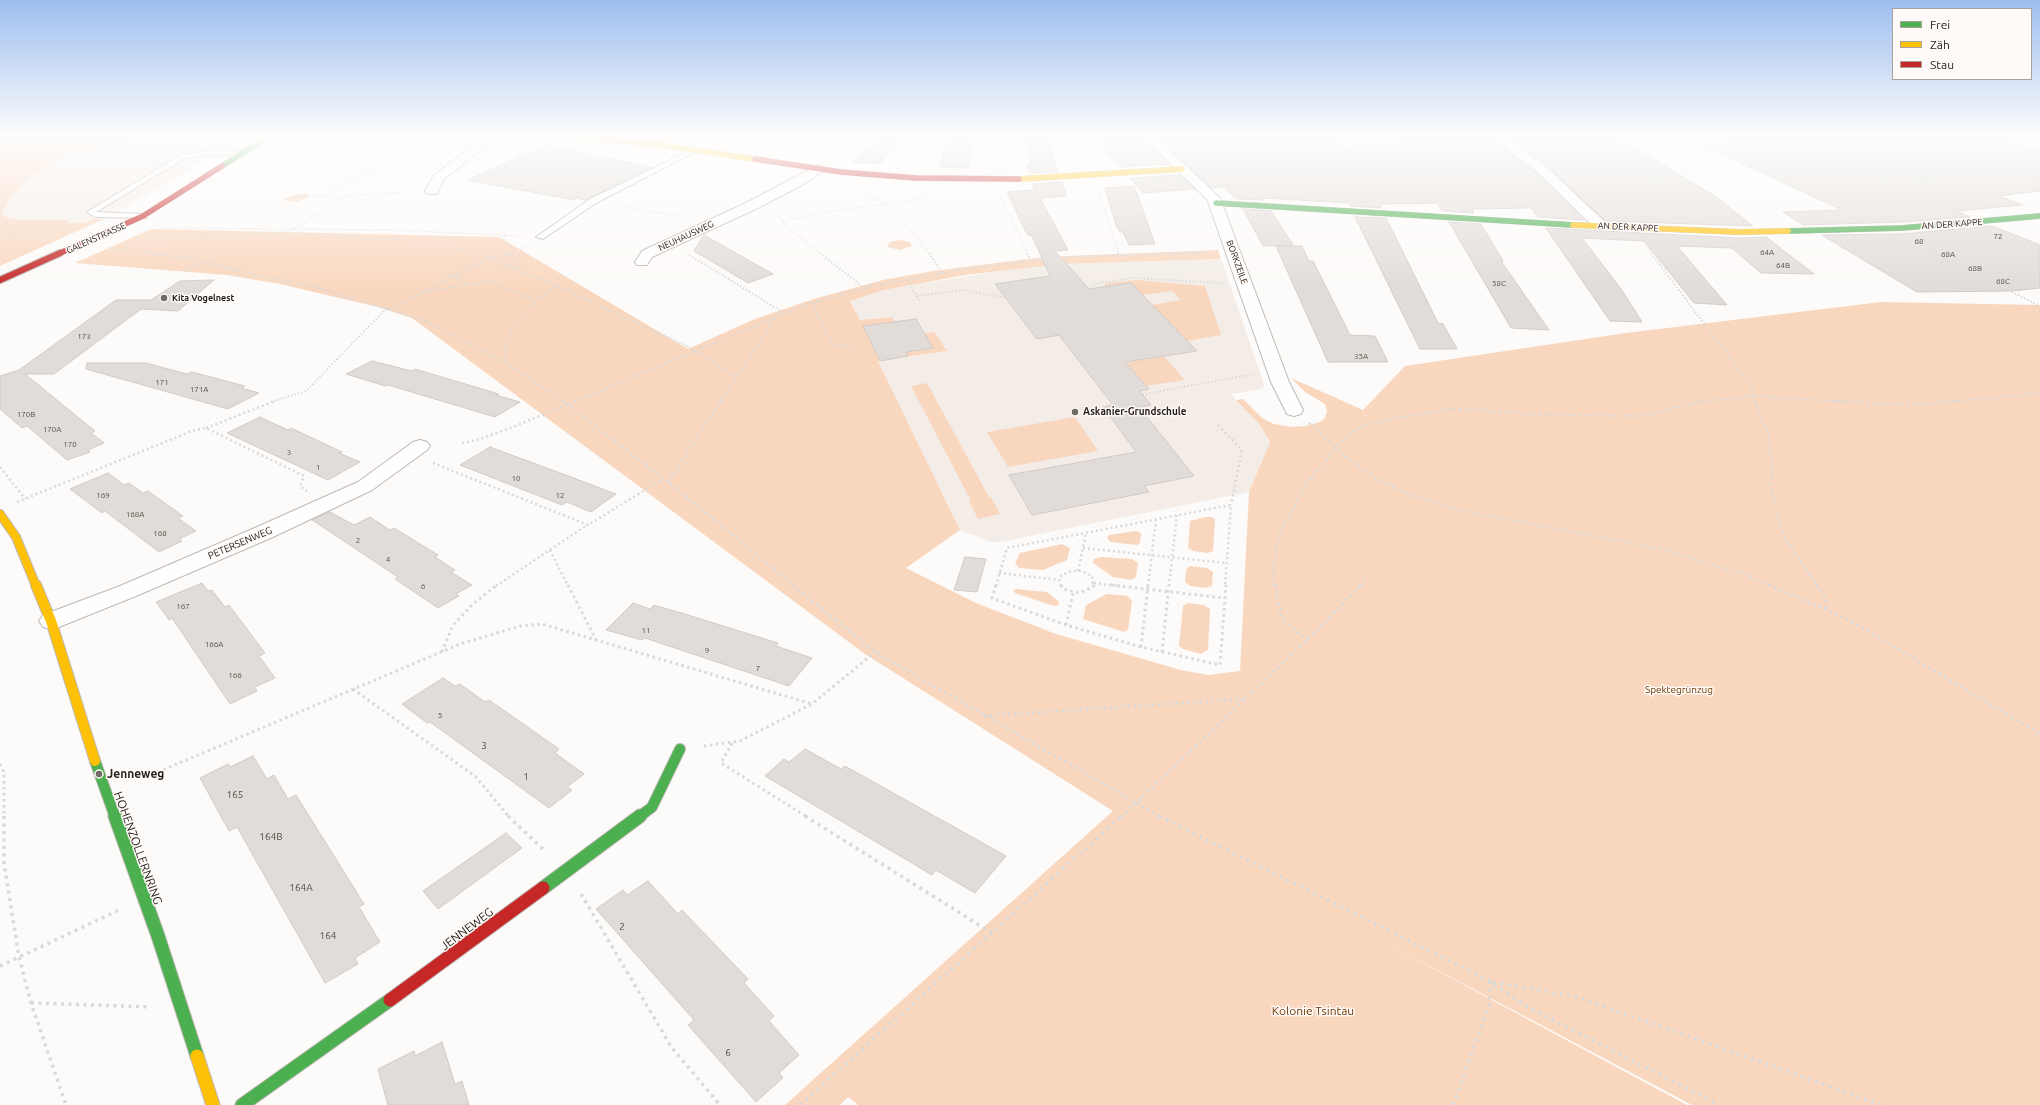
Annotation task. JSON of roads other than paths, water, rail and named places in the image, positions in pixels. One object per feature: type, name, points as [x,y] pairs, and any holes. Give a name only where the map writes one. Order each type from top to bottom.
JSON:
[{"type":"street","name":"GALENSTRASSE","points":[[0,280],[143,216],[189,188]]},
{"type":"street","name":"NEUHAUSWEG","points":[[642,262],[647,254],[753,205],[786,188]]},
{"type":"street","name":"BORKZEILE","points":[[1202,188],[1216,203],[1280,382],[1294,410]]},
{"type":"street","points":[[1561,188],[1601,226]]},
{"type":"street","name":"AN DER KAPPE","points":[[1216,203],[1601,226],[1732,232],[1858,230],[2040,216]]},
{"type":"street","name":"PETERSENWEG","points":[[51,621],[128,591],[265,532],[365,486],[425,454]]},
{"type":"street","name":"HOHENZOLLERNRING","points":[[0,514],[16,537],[51,621],[98,774],[144,899],[213,1105]]},
{"type":"street","name":"JENNEWEG","points":[[242,1105],[449,958],[652,807],[680,749]]},
{"type":"lane","points":[[131,188],[91,212],[95,216],[143,216]]},
{"type":"lane","points":[[540,237],[591,202],[619,188]]},
{"type":"place","name":"Kita Vogelnest","points":[[164,298]]},
{"type":"place","name":"Askanier-Grundschule","points":[[1075,412]]},
{"type":"place","name":"Jenneweg","points":[[99,774]]},
{"type":"park label","name":"Spektegrünzug","points":[[1679,690]]},
{"type":"park label","name":"Kolonie Tsintau","points":[[1313,1011]]}]
